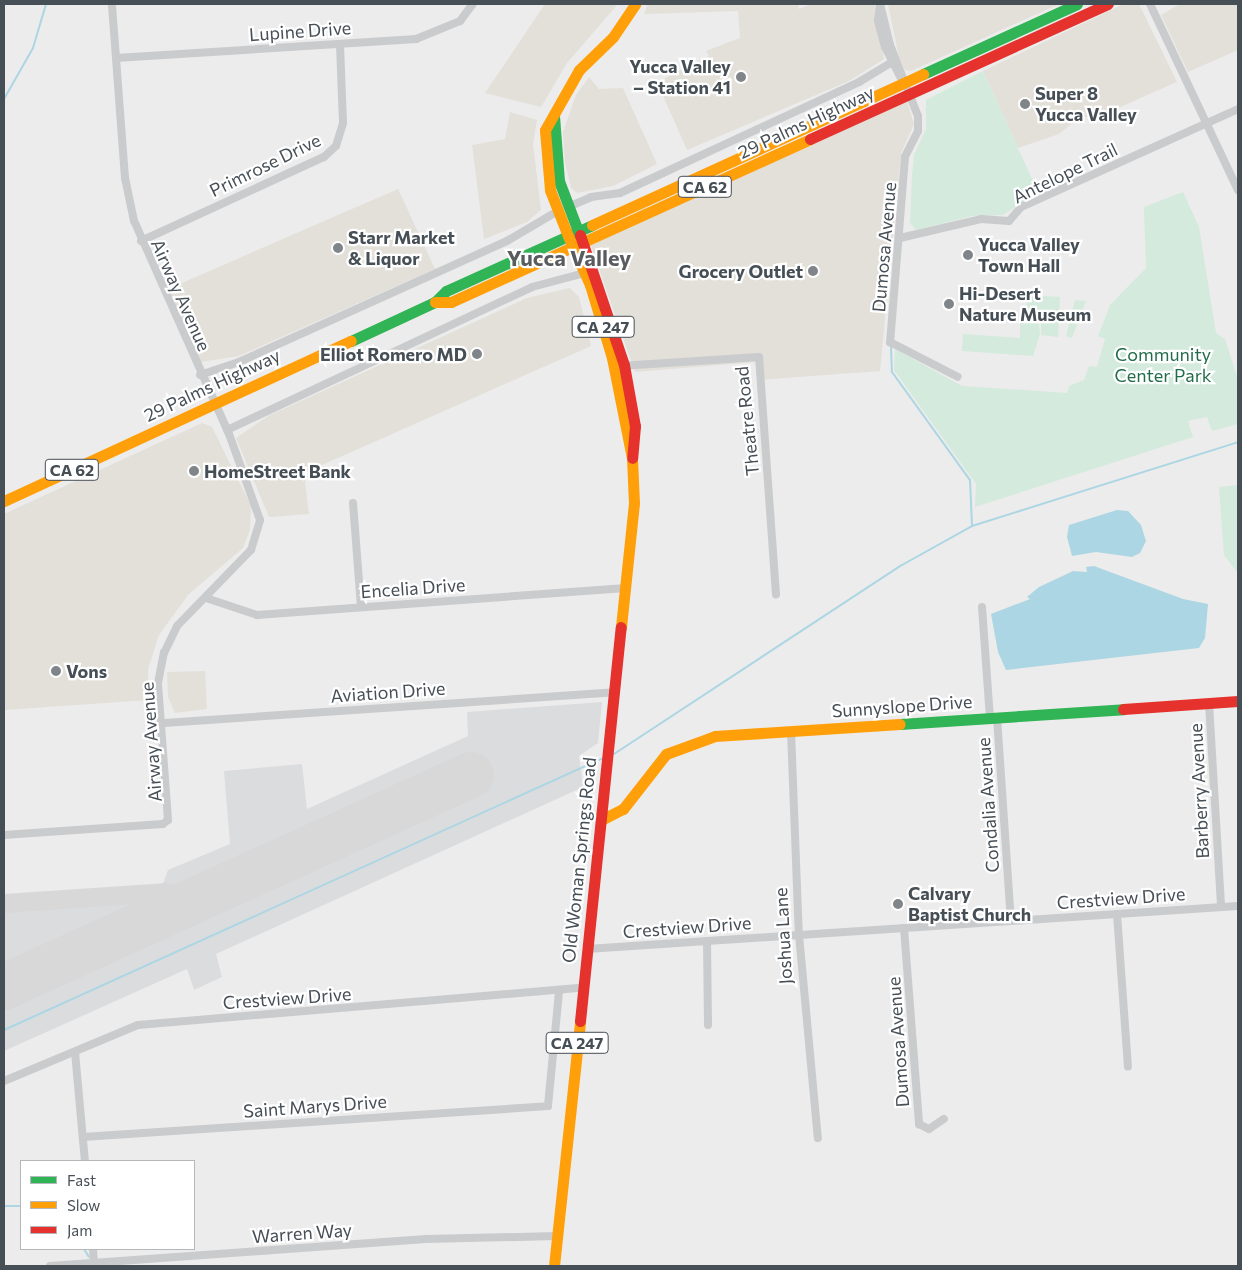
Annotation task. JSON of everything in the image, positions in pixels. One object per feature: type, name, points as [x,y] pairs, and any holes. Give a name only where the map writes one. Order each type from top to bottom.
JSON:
[{"type":"main road","points":[[573,233],[563,209],[557,166],[554,116],[579,70],[613,37],[635,4]]},
{"type":"main road","name":"29 Palms Highway","points":[[435,302],[451,302],[579,244],[907,89],[1078,4]]},
{"type":"main road","name":"29 Palms Highway","points":[[4,501],[435,302],[446,291],[573,233],[1108,4]]},
{"type":"main road","name":"Old Woman Springs Road","points":[[554,1266],[634,509],[632,458],[636,449],[635,426],[619,366],[579,244],[573,233]]},
{"type":"main road","name":"Old Woman Springs Road","points":[[579,244],[585,273],[619,366]]},
{"type":"main road","name":"Sunnyslope Drive","points":[[601,820],[623,809],[652,768],[678,747],[715,736],[1238,701]]},
{"type":"street","name":"Airway Avenue","points":[[4,835],[163,824],[168,820],[164,723],[158,683],[164,653],[177,626],[251,550],[260,520],[227,430],[200,375],[141,241],[125,178],[112,4]]},
{"type":"street","name":"Lupine Drive","points":[[116,58],[416,39],[443,31],[460,21],[473,4]]},
{"type":"street","name":"Dumosa Avenue","points":[[880,5],[878,21],[891,62],[907,89]]},
{"type":"street","name":"Dumosa Avenue","points":[[880,5],[907,89],[918,131],[905,157],[900,238],[890,342],[958,377]]},
{"type":"street","points":[[1153,5],[1238,190]]},
{"type":"street","name":"Primrose Drive","points":[[141,241],[324,157],[336,146],[343,123],[340,44]]},
{"type":"street","points":[[200,375],[239,362],[507,241],[563,209],[591,197],[620,193],[859,82],[891,62]]},
{"type":"street","name":"Antelope Trail","points":[[900,238],[981,219],[1009,221],[1021,208],[1238,109]]},
{"type":"street","points":[[227,430],[532,287],[585,273]]},
{"type":"street","name":"Theatre Road","points":[[619,366],[759,358],[776,594]]},
{"type":"street","points":[[353,503],[360,607]]},
{"type":"street","name":"Encelia Drive","points":[[206,598],[257,615],[626,588]]},
{"type":"street","name":"Condalia Avenue","points":[[982,607],[1011,921]]},
{"type":"street","name":"Aviation Drive","points":[[164,723],[615,692]]},
{"type":"street","name":"Barberry Avenue","points":[[1209,703],[1221,907]]},
{"type":"street","name":"Joshua Lane","points":[[791,732],[799,935],[818,1138]]},
{"type":"street","name":"Crestview Drive","points":[[587,949],[1238,906]]},
{"type":"street","points":[[1117,914],[1128,1067]]},
{"type":"street","name":"Dumosa Avenue","points":[[904,928],[919,1124],[929,1129],[944,1119]]},
{"type":"street","points":[[707,941],[708,1025]]},
{"type":"street","name":"Crestview Drive","points":[[4,1081],[138,1025],[558,992],[583,988]]},
{"type":"street","name":"Saint Marys Drive","points":[[83,1137],[548,1106],[558,992]]},
{"type":"street","points":[[75,1052],[85,1160]]},
{"type":"street","name":"Warren Way","points":[[50,1266],[426,1239],[557,1236]]},
{"type":"street","points":[[93,1250],[94,1262]]},
{"type":"shaded area","points":[[545,4],[618,4],[567,63],[541,107],[485,93]]},
{"type":"shaded area","points":[[648,4],[798,4],[799,9],[811,4],[875,4],[884,59],[849,81],[687,150],[657,82],[709,56],[706,51],[740,38],[738,11],[644,14]]},
{"type":"shaded area","points":[[888,4],[1059,4],[911,71],[905,70],[899,57]]},
{"type":"shaded area","points":[[1124,4],[1139,4],[1177,82],[1102,115],[1079,118],[1059,134],[1018,148],[983,71]]},
{"type":"shaded area","points":[[1180,4],[1238,4],[1238,50],[1188,72],[1161,15]]},
{"type":"shaded area","points":[[589,77],[599,89],[623,88],[657,164],[613,186],[577,193],[571,188],[565,162],[563,132],[576,95]]},
{"type":"shaded area","points":[[906,98],[914,124],[901,153],[880,371],[758,380],[756,362],[635,372],[590,243]]},
{"type":"shaded area","points":[[510,112],[537,120],[533,144],[541,210],[527,222],[484,239],[472,145],[505,139]]},
{"type":"shaded area","points":[[398,189],[435,269],[239,356],[201,362],[168,289]]},
{"type":"shaded area","points":[[570,288],[579,297],[591,346],[304,473],[309,514],[269,517],[236,438],[268,416],[527,298]]},
{"type":"shaded area","points":[[202,423],[212,427],[251,506],[250,530],[243,548],[188,595],[159,635],[148,669],[149,700],[4,710],[4,514]]},
{"type":"shaded area","points":[[205,671],[207,709],[175,713],[168,697],[167,672]]},
{"type":"shaded area","points":[[602,702],[598,743],[579,756],[583,787],[216,954],[222,977],[194,990],[187,969],[4,1051],[4,899],[161,889],[168,870],[230,844],[224,771],[302,764],[307,809],[468,736],[467,712]]},
{"type":"green space","points":[[983,71],[1038,192],[1003,215],[972,216],[916,230],[910,223],[912,176],[914,155],[926,129],[926,100]]},
{"type":"green space","name":"Community Center Park","points":[[1183,192],[1199,227],[1216,333],[1225,339],[1238,380],[1238,424],[1212,431],[1207,417],[1188,421],[1193,437],[975,507],[976,484],[894,370],[895,349],[962,386],[1067,393],[1069,386],[1084,380],[1089,366],[1097,367],[1105,339],[1098,336],[1110,305],[1146,268],[1144,207]]},
{"type":"green space","points":[[1027,295],[1060,297],[1058,337],[1041,335],[1041,315],[1027,314]]},
{"type":"green space","points":[[1075,300],[1086,301],[1072,338],[1066,336]]},
{"type":"green space","points":[[1020,313],[1038,318],[1040,334],[1033,356],[962,351],[963,334],[1020,338]]},
{"type":"green space","points":[[1238,485],[1238,573],[1224,555],[1219,487]]},
{"type":"water","points":[[1117,510],[1128,511],[1141,525],[1146,541],[1140,553],[1132,557],[1096,552],[1072,556],[1067,537],[1069,525]]},
{"type":"water","points":[[1094,566],[1183,599],[1208,604],[1205,638],[1199,648],[1006,670],[998,652],[991,614],[1030,599],[1027,597],[1039,587],[1073,571],[1087,572],[1086,567]]},
{"type":"waterway","points":[[4,99],[33,48],[46,4]]},
{"type":"waterway","points":[[891,347],[892,372],[970,480],[972,525]]},
{"type":"waterway","points":[[614,754],[902,565],[972,526],[1238,442]]},
{"type":"waterway","points":[[4,1030],[601,759]]},
{"type":"waterway","points":[[4,1206],[20,1206]]},
{"type":"waterway","points":[[85,1250],[89,1257]]},
{"type":"taxiway","points":[[4,903],[164,892],[180,895],[185,905]]},
{"type":"runway","points":[[4,987],[471,775]]},
{"type":"traffic: fast","points":[[923,74],[1077,4]]},
{"type":"traffic: fast","points":[[554,116],[559,181],[578,231]]},
{"type":"traffic: fast","points":[[351,341],[435,302],[446,291],[592,225]]},
{"type":"traffic: fast","points":[[900,724],[1123,709]]},
{"type":"traffic: slow","points":[[568,236],[550,190],[545,130],[579,70],[613,37],[635,4]]},
{"type":"traffic: slow","points":[[592,225],[923,74]]},
{"type":"traffic: slow","points":[[435,302],[451,302],[810,139]]},
{"type":"traffic: slow","points":[[568,236],[590,285],[612,358],[632,458],[634,503],[621,627]]},
{"type":"traffic: slow","points":[[4,501],[351,341]]},
{"type":"traffic: slow","points":[[601,820],[623,809],[666,754],[715,736],[900,724]]},
{"type":"traffic: slow","points":[[554,1266],[580,1021]]},
{"type":"traffic: jam","points":[[810,139],[1108,4]]},
{"type":"traffic: jam","points":[[580,235],[624,365],[635,426],[632,458]]},
{"type":"traffic: jam","points":[[580,1021],[621,627]]},
{"type":"traffic: jam","points":[[1123,709],[1238,701]]},
{"type":"place","name":"Yucca Valley – Station 41","points":[[741,77]]},
{"type":"place","name":"Super 8 Yucca Valley","points":[[1025,104]]},
{"type":"place","name":"Starr Market & Liquor","points":[[338,248]]},
{"type":"place","name":"Yucca Valley Town Hall","points":[[968,255]]},
{"type":"place","name":"Grocery Outlet","points":[[813,271]]},
{"type":"place","name":"Hi-Desert Nature Museum","points":[[949,304]]},
{"type":"place","name":"Elliot Romero MD","points":[[477,354]]},
{"type":"place","name":"HomeStreet Bank","points":[[194,471]]},
{"type":"place","name":"Vons","points":[[56,671]]},
{"type":"place","name":"Calvary Baptist Church","points":[[898,904]]},
{"type":"district","name":"Yucca Valley","points":[[569,258]]}]
